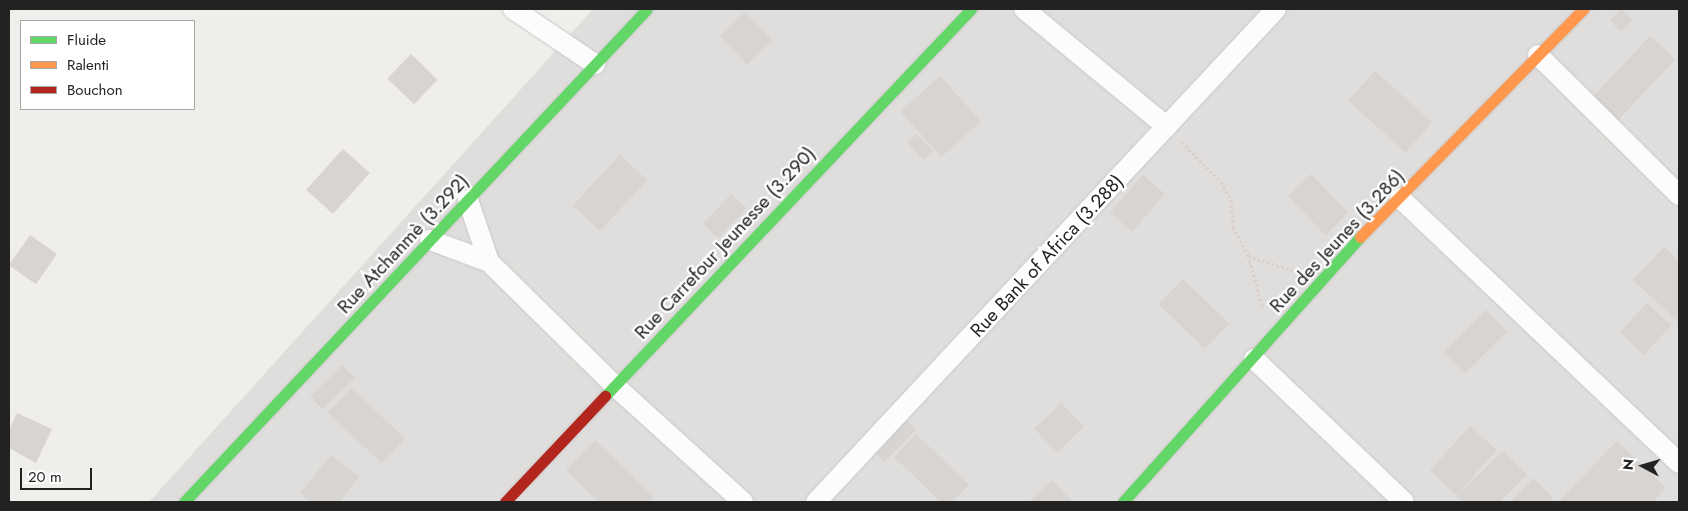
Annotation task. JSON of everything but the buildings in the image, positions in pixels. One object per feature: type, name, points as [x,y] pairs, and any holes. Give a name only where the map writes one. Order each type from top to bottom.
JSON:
[{"type":"street","points":[[513,9],[595,64]]},
{"type":"street","name":"Rue Atchanmè (3.292)","points":[[184,502],[647,9]]},
{"type":"street","name":"Rue Carrefour Jeunesse (3.290)","points":[[505,502],[971,9]]},
{"type":"street","points":[[1024,9],[1168,127]]},
{"type":"street","name":"Rue Bank of Africa (3.288)","points":[[816,502],[1168,127],[1276,9]]},
{"type":"street","name":"Rue des Jeunes (3.286)","points":[[1123,502],[1254,359],[1320,279],[1583,9]]},
{"type":"street","points":[[1538,55],[1679,195]]},
{"type":"street","points":[[1400,198],[1679,463]]},
{"type":"street","points":[[468,200],[489,262]]},
{"type":"street","points":[[430,240],[489,262],[615,386],[742,502]]},
{"type":"street","points":[[1254,359],[1404,502]]},
{"type":"path","points":[[1168,127],[1221,182],[1231,200],[1234,227],[1248,255],[1265,317]]},
{"type":"path","points":[[1248,255],[1320,279]]},
{"type":"shaded area","points":[[593,9],[1679,9],[1679,502],[149,502]]},
{"type":"traffic: fast","points":[[184,502],[647,9]]},
{"type":"traffic: fast","points":[[605,396],[971,9]]},
{"type":"traffic: fast","points":[[1123,502],[1360,237]]},
{"type":"traffic: slow","points":[[1360,237],[1583,9]]},
{"type":"traffic: jam","points":[[505,502],[605,396]]}]
